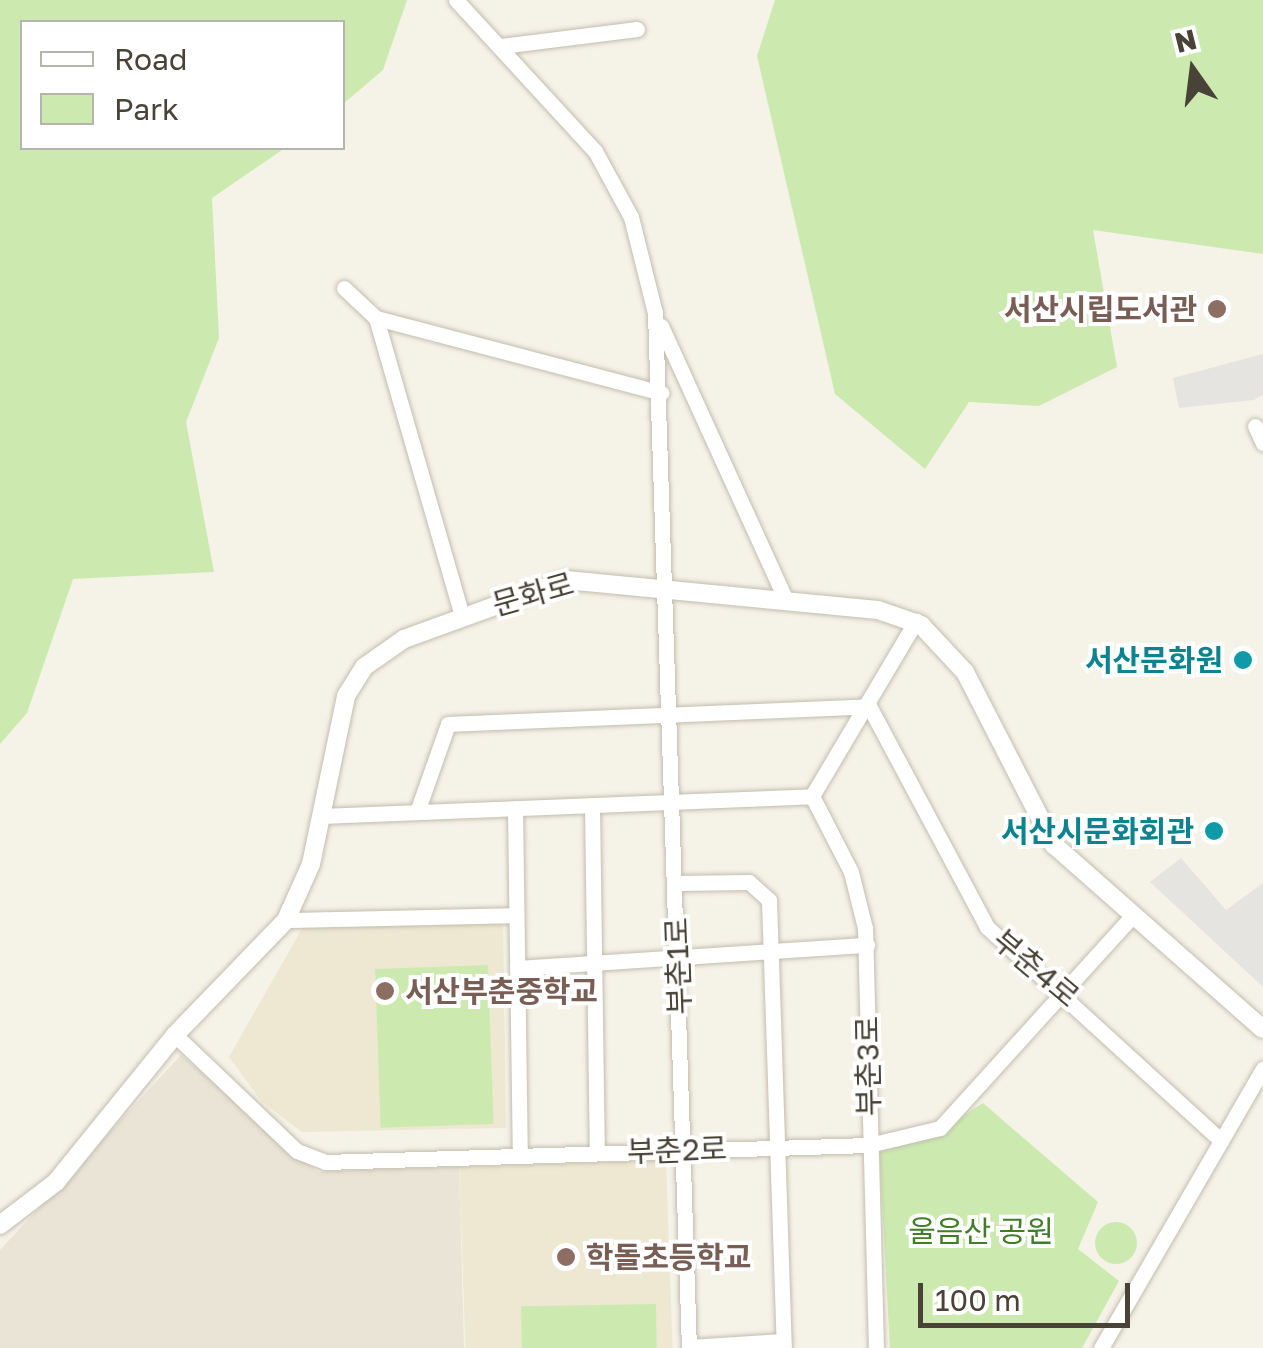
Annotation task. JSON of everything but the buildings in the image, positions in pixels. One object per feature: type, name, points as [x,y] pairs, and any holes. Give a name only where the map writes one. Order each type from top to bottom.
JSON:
[{"type":"street","points":[[456,0],[501,46],[608,171],[630,217],[655,314],[785,598]]},
{"type":"street","points":[[501,46],[637,29]]},
{"type":"street","points":[[344,288],[376,318],[661,394]]},
{"type":"street","name":"부춘1로","points":[[655,314],[668,584],[690,1348]]},
{"type":"street","points":[[376,318],[462,616]]},
{"type":"street","points":[[1256,426],[1263,444]]},
{"type":"street","name":"문화로","points":[[0,1225],[56,1182],[176,1035],[286,920],[322,816],[355,678],[390,647],[462,616],[566,580],[668,584],[785,598],[916,622]]},
{"type":"street","points":[[322,816],[812,796],[916,622],[965,672],[1044,834],[1263,1029]]},
{"type":"street","points":[[417,812],[447,724],[869,706]]},
{"type":"street","name":"부춘4로","points":[[869,706],[987,927],[1070,994],[1221,1142]]},
{"type":"street","name":"부춘3로","points":[[812,796],[858,887],[867,946],[876,1348]]},
{"type":"street","points":[[592,805],[597,1153]]},
{"type":"street","points":[[515,808],[520,1155]]},
{"type":"street","points":[[676,883],[758,886],[769,900],[783,1344],[690,1348]]},
{"type":"street","points":[[286,920],[516,915]]},
{"type":"street","name":"부춘2로","points":[[176,1035],[311,1158],[870,1145],[940,1128],[1070,994],[1132,916]]},
{"type":"street","points":[[517,968],[867,946]]},
{"type":"street","points":[[1101,1348],[1263,1069]]},
{"type":"shaded area","points":[[1263,354],[1263,395],[1254,400],[1179,408],[1173,378]]},
{"type":"shaded area","points":[[1181,858],[1226,910],[1263,883],[1263,987],[1150,882]]},
{"type":"shaded area","name":"서산부춘중학교","points":[[503,921],[506,1128],[302,1132],[262,1102],[229,1057],[304,925]]},
{"type":"shaded area","points":[[181,1055],[318,1172],[459,1166],[464,1348],[0,1348],[0,1250]]},
{"type":"shaded area","name":"학돌초등학교","points":[[666,1160],[673,1348],[465,1348],[459,1167]]},
{"type":"green space","points":[[0,0],[407,0],[383,70],[345,102],[345,20],[20,20],[20,150],[282,150],[212,198],[219,338],[186,422],[214,572],[73,579],[27,713],[0,744]]},
{"type":"green space","points":[[775,0],[1263,0],[1263,254],[1093,230],[1117,367],[1039,406],[969,402],[925,469],[835,394],[757,56]]},
{"type":"green space","points":[[488,965],[494,1124],[381,1128],[375,969]]},
{"type":"green space","name":"울음산 공원","points":[[983,1103],[1098,1202],[1078,1249],[1119,1281],[1082,1348],[890,1348],[879,1146],[935,1134]]},
{"type":"green space","points":[[1116,1222],[1131,1228],[1137,1243],[1131,1258],[1116,1264],[1101,1258],[1095,1243],[1101,1228]]},
{"type":"green space","points":[[656,1304],[657,1348],[522,1348],[521,1306]]},
{"type":"place","name":"서산시립도서관","points":[[1217,309]]},
{"type":"place","name":"서산문화원","points":[[1243,660]]},
{"type":"place","name":"서산시문화회관","points":[[1214,831]]},
{"type":"place","name":"서산부춘중학교","points":[[385,991]]},
{"type":"place","name":"학돌초등학교","points":[[566,1257]]}]
